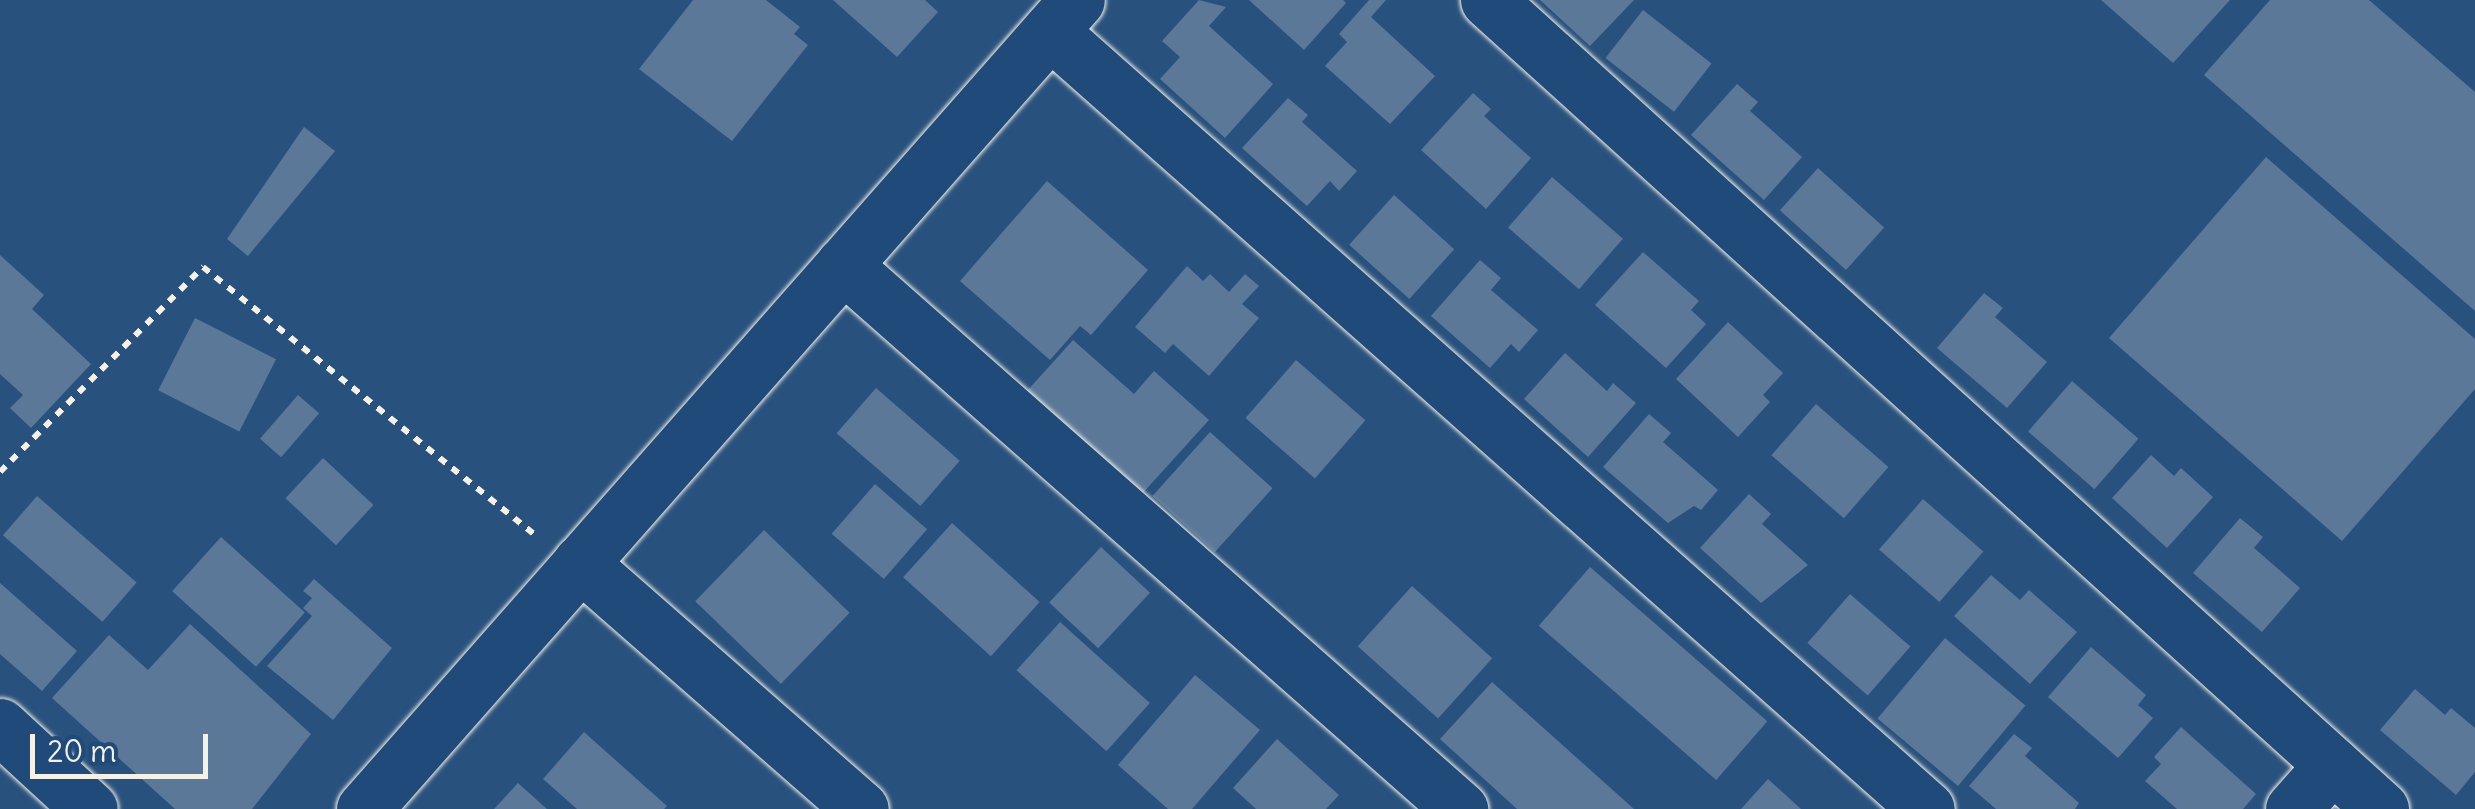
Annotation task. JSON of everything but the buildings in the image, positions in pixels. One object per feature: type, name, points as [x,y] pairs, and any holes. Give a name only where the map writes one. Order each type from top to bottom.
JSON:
[{"type":"street","points":[[1488,0],[2381,809]]},
{"type":"street","points":[[364,809],[1064,15],[1927,809]]},
{"type":"street","points":[[843,265],[1446,805]]},
{"type":"street","points":[[580,562],[861,809]]},
{"type":"street","points":[[0,726],[90,809]]},
{"type":"street","points":[[2294,809],[2332,766]]},
{"type":"path","points":[[0,472],[203,267],[525,528],[580,562]]}]
